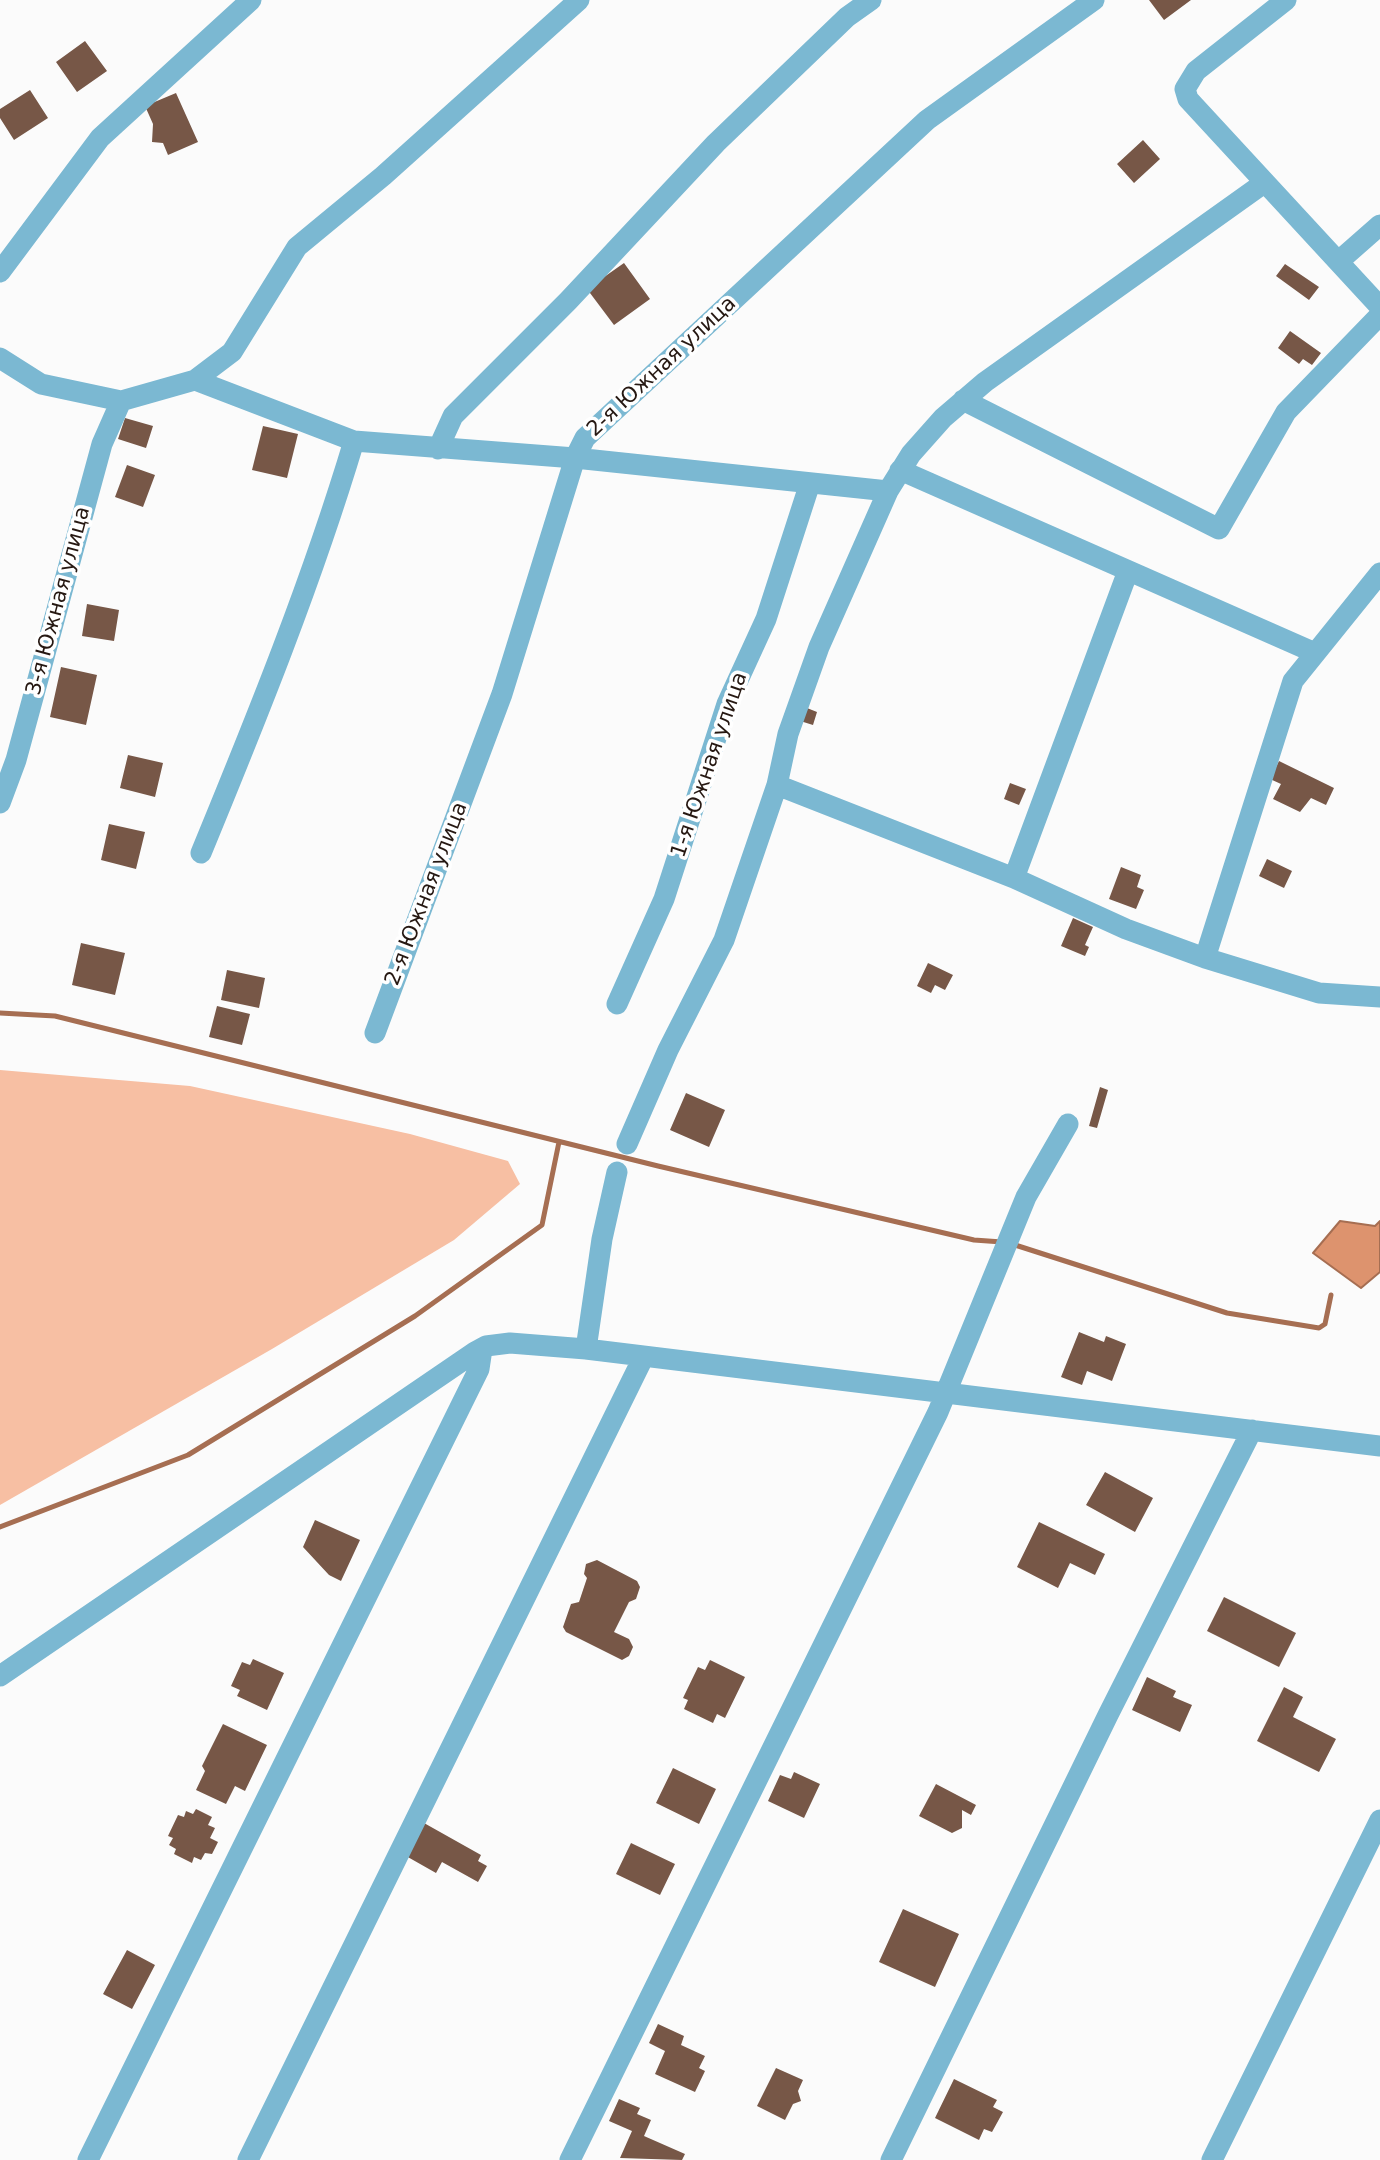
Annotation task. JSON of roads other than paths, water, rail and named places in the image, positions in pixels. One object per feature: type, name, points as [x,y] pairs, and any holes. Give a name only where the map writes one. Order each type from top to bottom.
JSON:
[{"type":"street","points":[[0,272],[100,138],[251,0]]},
{"type":"street","points":[[0,358],[41,384],[121,401],[195,380],[232,352],[297,247],[383,176],[579,0]]},
{"type":"street","points":[[438,449],[453,416],[568,301],[665,195],[847,17],[871,0]]},
{"type":"street","name":"2-я Южная улица","points":[[375,1032],[502,694],[575,458],[585,438],[927,120],[1094,0]]},
{"type":"street","points":[[1286,0],[1196,71],[1185,89],[1188,99],[1380,307]]},
{"type":"street","points":[[627,1144],[680,1026],[724,940],[777,785],[788,734],[819,647],[872,533],[888,491],[900,470],[911,454],[963,400],[1152,261],[1264,183]]},
{"type":"street","points":[[1339,261],[1380,225]]},
{"type":"street","points":[[963,400],[1219,529],[1286,412],[1380,314]]},
{"type":"street","points":[[195,380],[354,440],[438,449],[575,458],[888,491]]},
{"type":"street","name":"3-я Южная улица","points":[[0,803],[16,760],[102,444],[121,401]]},
{"type":"street","points":[[201,853],[262,706],[323,543],[354,440]]},
{"type":"street","points":[[900,470],[1313,652]]},
{"type":"street","name":"1-я Южная улица","points":[[617,1004],[664,899],[727,704],[766,619],[810,483]]},
{"type":"street","points":[[1014,878],[1128,570]]},
{"type":"street","points":[[1205,957],[1293,681],[1313,652],[1380,573]]},
{"type":"street","points":[[777,785],[1014,878],[1126,929],[1205,957],[1319,993],[1380,997]]},
{"type":"street","points":[[570,2160],[947,1393],[1026,1197],[1068,1124]]},
{"type":"street","points":[[586,1349],[602,1239],[617,1172]]},
{"type":"street","points":[[0,1676],[482,1349],[510,1343],[586,1349],[1380,1446]]},
{"type":"street","points":[[88,2160],[479,1369],[482,1349]]},
{"type":"street","points":[[248,2160],[644,1356]]},
{"type":"street","points":[[891,2160],[1108,1715],[1252,1430]]},
{"type":"street","points":[[1212,2160],[1380,1820]]},
{"type":"waterway","points":[[0,1013],[55,1016],[658,1166],[974,1240],[1002,1242]]},
{"type":"waterway","points":[[0,1527],[188,1455],[415,1316],[542,1225],[559,1142]]},
{"type":"waterway","points":[[1012,1244],[1227,1313],[1319,1328],[1325,1324],[1331,1295]]}]
